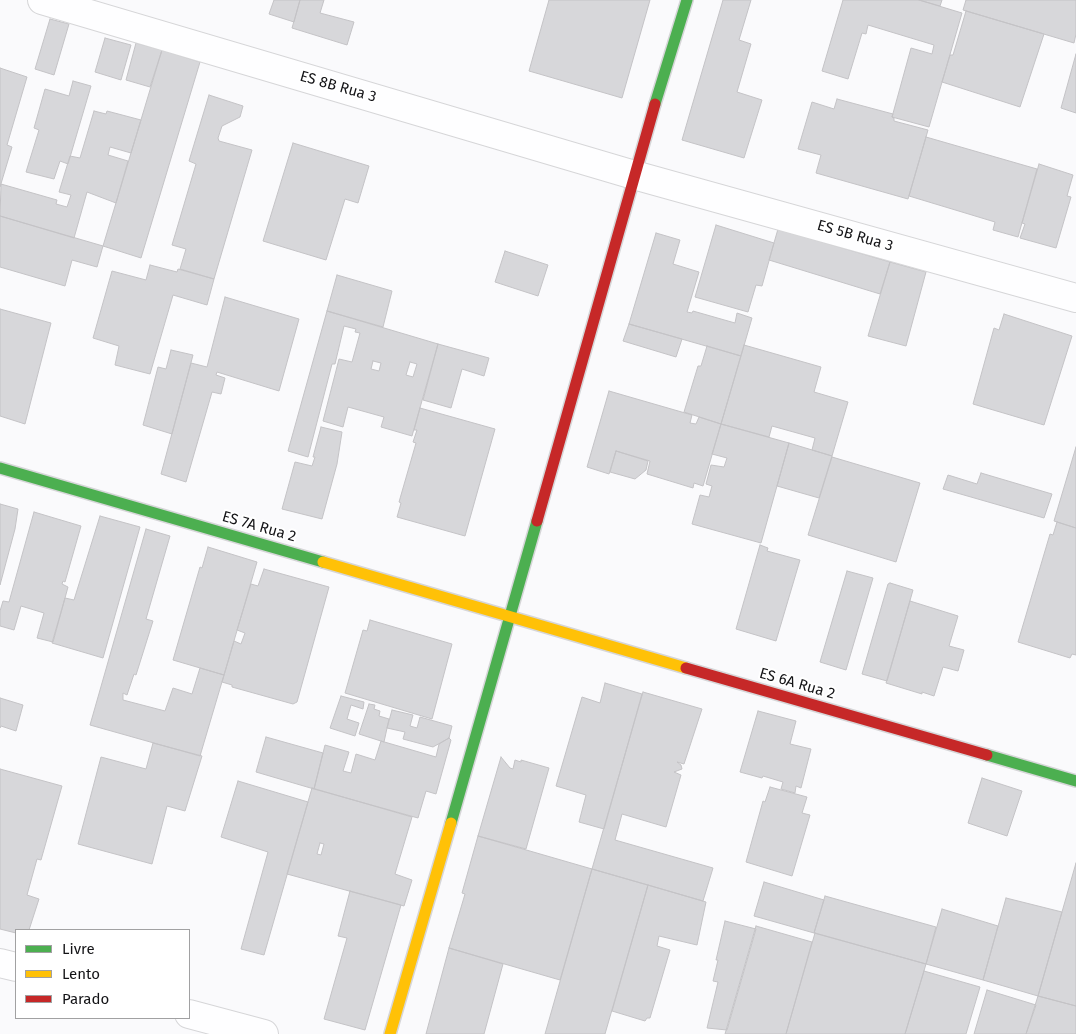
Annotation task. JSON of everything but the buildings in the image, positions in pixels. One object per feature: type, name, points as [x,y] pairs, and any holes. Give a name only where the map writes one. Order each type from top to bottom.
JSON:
[{"type":"street","name":"ES 8B Rua 3","points":[[42,0],[634,175]]},
{"type":"street","points":[[390,1034],[634,175],[686,0]]},
{"type":"street","name":"ES 5B Rua 3","points":[[634,175],[1076,298]]},
{"type":"street","name":"ES 7A Rua 2","points":[[0,468],[510,615]]},
{"type":"street","name":"ES 6A Rua 2","points":[[510,615],[1076,781]]},
{"type":"street","points":[[0,963],[15,967]]},
{"type":"street","points":[[190,1014],[264,1034]]},
{"type":"traffic: fast","points":[[655,104],[687,0]]},
{"type":"traffic: fast","points":[[0,468],[323,562]]},
{"type":"traffic: fast","points":[[451,823],[537,521]]},
{"type":"traffic: fast","points":[[987,755],[1076,781]]},
{"type":"traffic: slow","points":[[323,562],[686,668]]},
{"type":"traffic: slow","points":[[390,1034],[451,823]]},
{"type":"traffic: jam","points":[[537,521],[655,104]]},
{"type":"traffic: jam","points":[[686,668],[987,755]]}]
